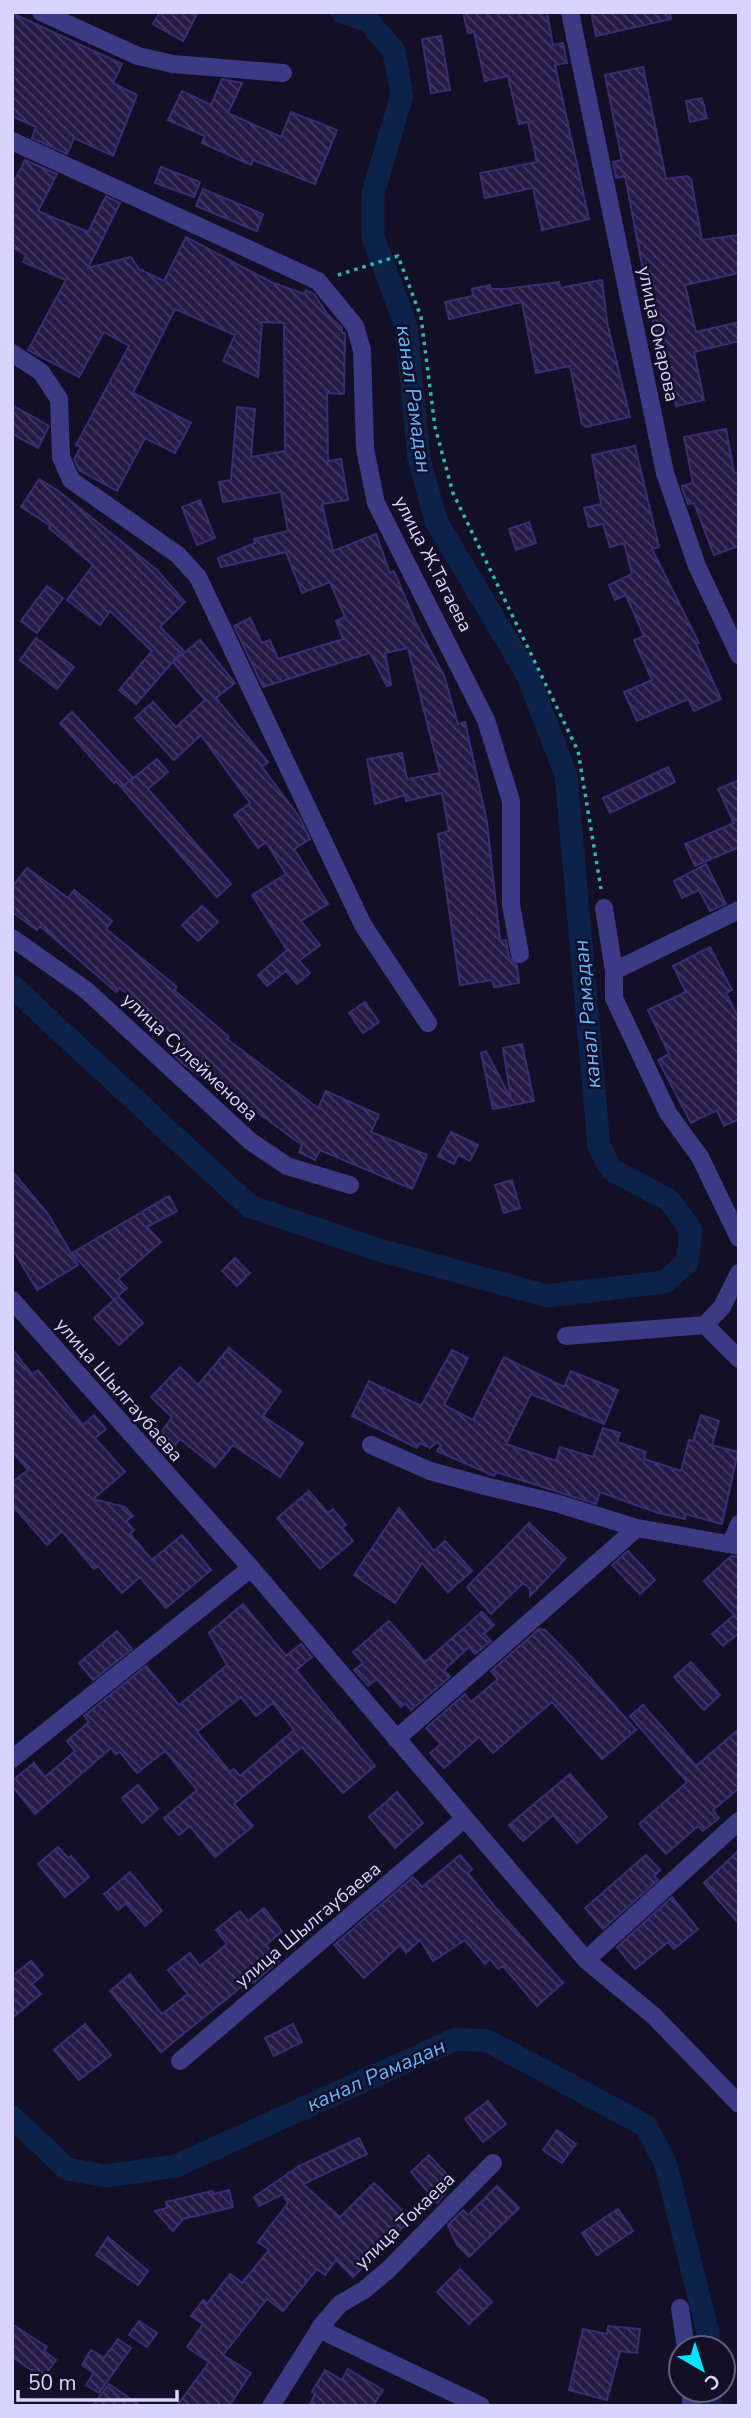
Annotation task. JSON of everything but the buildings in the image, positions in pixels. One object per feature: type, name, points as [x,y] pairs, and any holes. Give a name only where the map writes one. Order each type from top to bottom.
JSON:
[{"type":"street","points":[[41,12],[138,56],[173,64],[283,73]]},
{"type":"street","name":"улица Омарова","points":[[570,12],[665,473],[697,566],[739,654]]},
{"type":"street","name":"улица Ж.Тагаева","points":[[12,141],[318,281],[355,326],[362,351],[365,449],[376,503],[486,720],[507,789],[510,801],[511,905],[520,954]]},
{"type":"street","points":[[12,353],[41,372],[59,399],[61,457],[71,480],[178,555],[198,577],[363,925],[428,1023]]},
{"type":"street","points":[[604,908],[614,971],[614,998],[668,1113],[700,1157],[739,1238]]},
{"type":"street","points":[[614,971],[739,910]]},
{"type":"street","name":"улица Сулейменова","points":[[12,938],[86,990],[250,1141],[287,1166],[350,1185]]},
{"type":"street","points":[[566,1336],[705,1325],[722,1307],[739,1273]]},
{"type":"street","name":"улица Шылгаубаева","points":[[12,1300],[251,1568],[463,1820],[586,1960],[654,2016],[739,2104]]},
{"type":"street","points":[[705,1325],[739,1359]]},
{"type":"street","points":[[371,1446],[430,1471],[637,1528],[735,1545],[739,1524]]},
{"type":"street","points":[[396,1739],[637,1528]]},
{"type":"street","points":[[12,1759],[251,1568]]},
{"type":"street","name":"улица Шылгаубаева","points":[[180,2061],[463,1820]]},
{"type":"street","points":[[586,1960],[739,1821]]},
{"type":"street","name":"улица Токаева","points":[[271,2406],[319,2329],[340,2304],[364,2290],[388,2270],[493,2163]]},
{"type":"street","points":[[680,2308],[684,2334]]},
{"type":"street","points":[[319,2329],[481,2406]]},
{"type":"path","points":[[318,281],[398,256],[421,317],[435,427],[453,493],[578,751],[604,908]]},
{"type":"waterway","name":"канал Рамадан","points":[[12,986],[249,1206],[376,1249],[547,1296],[664,1282],[687,1263],[691,1230],[669,1200],[612,1170],[599,1147],[566,775],[527,674],[436,521],[419,459],[406,326],[373,237],[373,193],[402,95],[394,51],[368,21],[342,12]]},
{"type":"waterway","name":"канал Рамадан","points":[[12,2117],[67,2169],[106,2176],[176,2166],[456,2039],[488,2041],[646,2126],[666,2165],[708,2334]]}]
